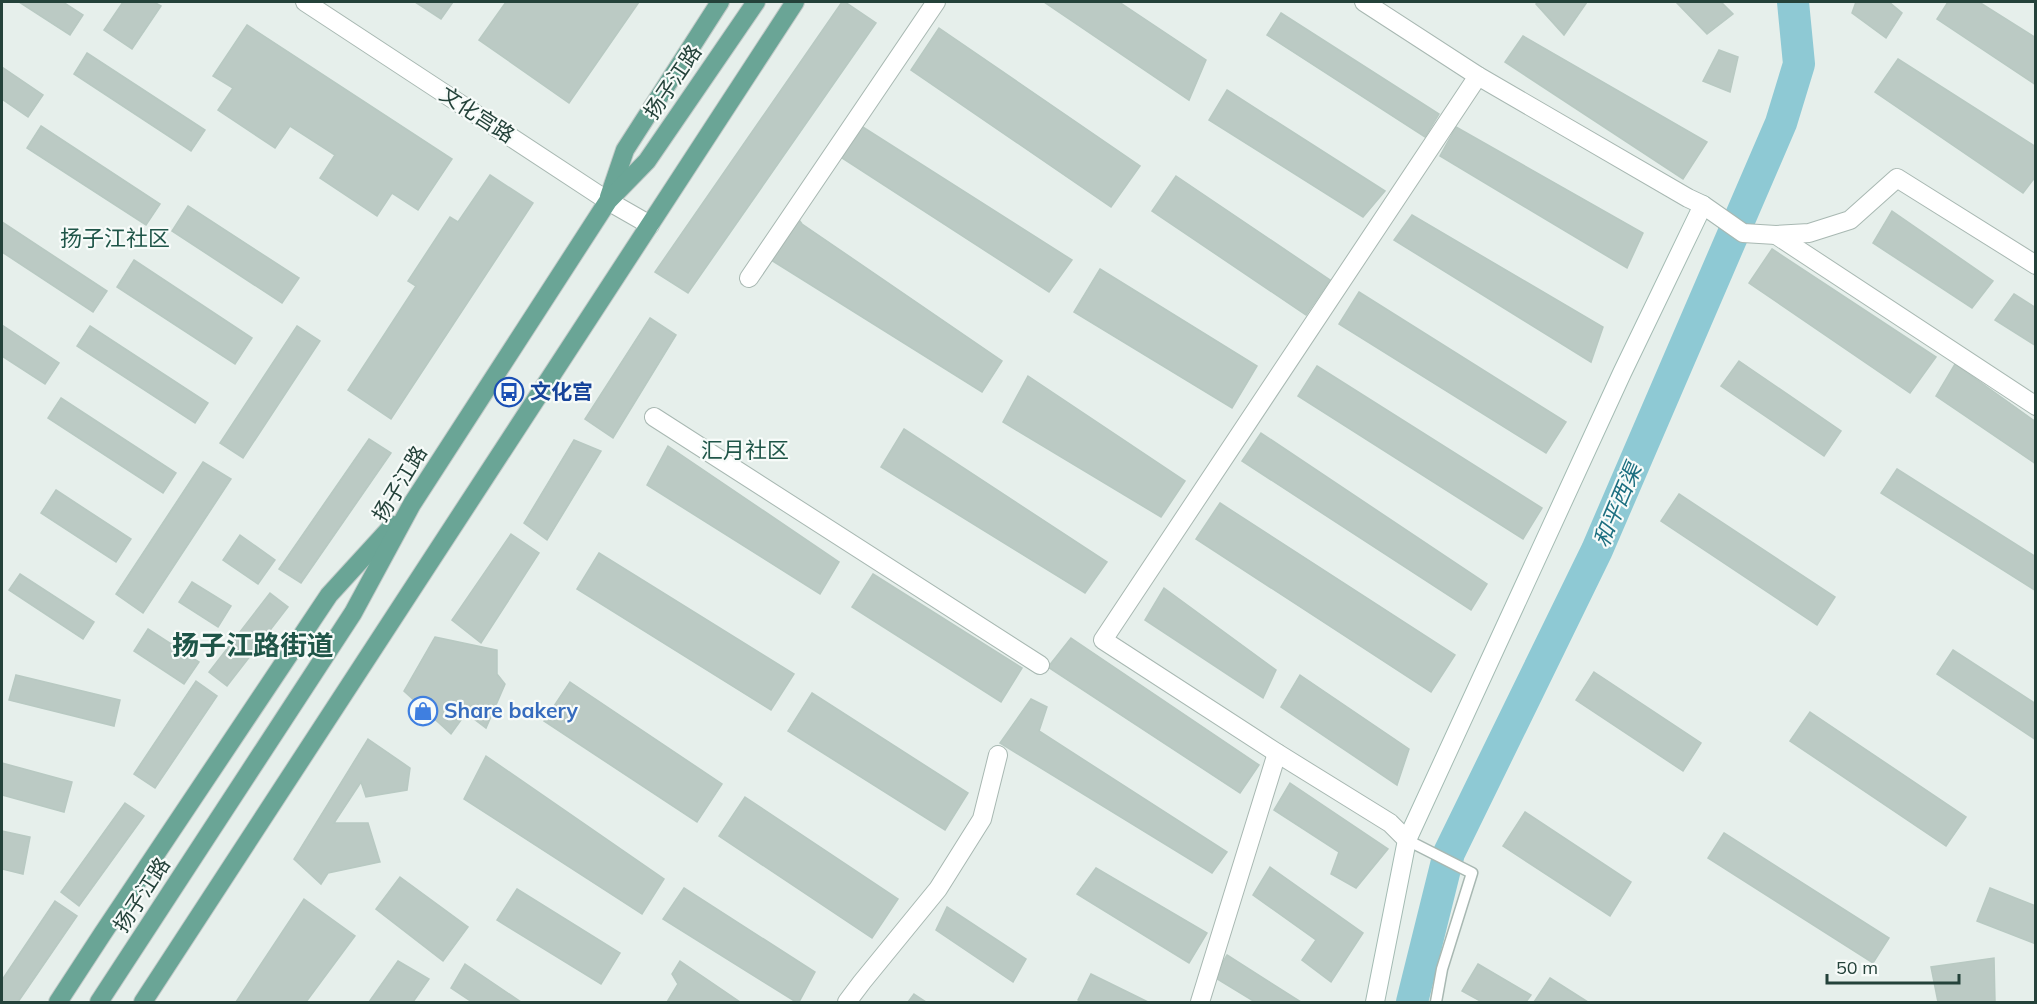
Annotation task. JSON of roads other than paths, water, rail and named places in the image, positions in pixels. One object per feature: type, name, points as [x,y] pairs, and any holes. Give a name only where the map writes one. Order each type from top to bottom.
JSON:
[{"type":"main road","points":[[608,201],[625,150],[720,2]]},
{"type":"main road","name":"扬子江路","points":[[99,1002],[353,613],[412,504],[608,201],[647,161],[756,2]]},
{"type":"main road","points":[[143,1002],[795,2]]},
{"type":"main road","points":[[58,1002],[329,595],[412,504]]},
{"type":"street","name":"文化宫路","points":[[305,2],[608,201],[650,225]]},
{"type":"street","points":[[749,278],[936,2]]},
{"type":"street","points":[[1364,2],[1478,76],[1703,205],[1743,233],[1809,233],[1850,220],[1897,178],[2036,265]]},
{"type":"street","points":[[1408,840],[1390,823],[1103,640],[1478,76]]},
{"type":"street","points":[[1375,1002],[1408,840],[1622,373],[1703,205]]},
{"type":"street","points":[[1776,234],[2036,406]]},
{"type":"street","points":[[654,417],[1040,665]]},
{"type":"street","points":[[1200,1002],[1277,753]]},
{"type":"street","points":[[847,1002],[938,889],[982,819],[998,755]]},
{"type":"lane","points":[[1408,840],[1472,873],[1442,969],[1436,1002]]},
{"type":"waterway","name":"和平西渠","points":[[1412,1002],[1449,853],[1597,550],[1781,123],[1799,64],[1793,2]]},
{"type":"place","name":"文化宫","points":[[509,392]]},
{"type":"place","name":"Share bakery","points":[[423,711]]},
{"type":"district","name":"扬子江社区","points":[[115,238]]},
{"type":"district","name":"汇月社区","points":[[745,450]]},
{"type":"district","name":"扬子江路街道","points":[[253,646]]}]
